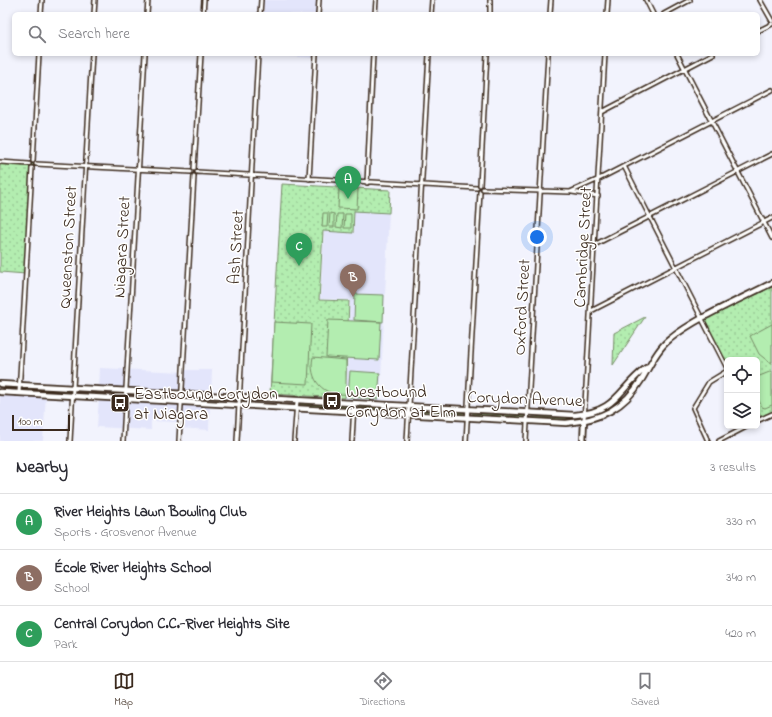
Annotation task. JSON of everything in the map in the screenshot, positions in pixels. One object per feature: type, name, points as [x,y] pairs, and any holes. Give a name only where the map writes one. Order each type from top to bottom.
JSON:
[{"type":"main road","name":"Corydon Avenue","points":[[0,392],[566,423],[584,421],[596,418],[615,409],[631,394],[648,367],[668,340],[687,327],[772,284]]},
{"type":"main road","name":"Corydon Avenue","points":[[0,384],[409,407],[528,413],[585,414],[612,403],[626,390],[637,375],[648,367]]},
{"type":"main road","name":"Cambridge Street","points":[[583,441],[584,421]]},
{"type":"street","points":[[41,12],[42,0]]},
{"type":"street","points":[[94,12],[95,0]]},
{"type":"street","points":[[147,12],[148,0]]},
{"type":"street","points":[[203,12],[204,0]]},
{"type":"street","points":[[260,12],[261,0]]},
{"type":"street","points":[[318,12],[319,0]]},
{"type":"street","points":[[375,12],[376,0]]},
{"type":"street","points":[[431,12],[432,0]]},
{"type":"street","points":[[490,0],[490,12]]},
{"type":"street","points":[[550,12],[551,0]]},
{"type":"street","points":[[607,12],[608,0]]},
{"type":"street","points":[[646,0],[652,12]]},
{"type":"street","points":[[668,12],[690,0]]},
{"type":"street","points":[[760,0],[772,21]]},
{"type":"street","points":[[760,30],[772,24]]},
{"type":"street","points":[[39,56],[33,161],[36,164],[190,172],[194,169]]},
{"type":"street","name":"Queenston Street","points":[[70,441],[92,56]]},
{"type":"street","name":"Niagara Street","points":[[123,441],[145,56]]},
{"type":"street","points":[[201,56],[194,169],[197,172],[421,186],[476,188],[480,185]]},
{"type":"street","name":"Ash Street","points":[[237,441],[258,56]]},
{"type":"street","points":[[309,179],[316,56]]},
{"type":"street","points":[[367,183],[373,56]]},
{"type":"street","points":[[407,441],[428,56]]},
{"type":"street","points":[[484,189],[480,185],[487,56]]},
{"type":"street","name":"Oxford Street","points":[[526,441],[548,56]]},
{"type":"street","name":"Cambridge Street","points":[[584,421],[605,56]]},
{"type":"street","points":[[678,56],[772,238]]},
{"type":"street","points":[[602,112],[709,56]]},
{"type":"street","points":[[570,192],[599,179],[772,90]]},
{"type":"street","points":[[594,245],[772,154]]},
{"type":"street","points":[[0,162],[29,164],[33,161]]},
{"type":"street","points":[[19,393],[32,168],[29,164]]},
{"type":"street","points":[[32,168],[36,164]]},
{"type":"street","points":[[624,166],[724,364]]},
{"type":"street","points":[[599,168],[608,174]]},
{"type":"street","points":[[190,172],[194,176]]},
{"type":"street","points":[[179,441],[194,176],[197,172]]},
{"type":"street","points":[[466,441],[480,192],[476,188]]},
{"type":"street","points":[[480,192],[484,189],[570,192],[598,196]]},
{"type":"street","points":[[591,311],[772,218]]},
{"type":"street","points":[[708,441],[693,408],[709,382],[724,372]]},
{"type":"street","points":[[294,441],[297,401]]},
{"type":"street","points":[[352,441],[354,404]]},
{"type":"street","points":[[760,420],[772,414]]},
{"type":"street","points":[[719,441],[742,429]]},
{"type":"shaded area","points":[[264,0],[316,0],[316,12],[264,12]]},
{"type":"shaded area","points":[[288,56],[313,56],[313,58]]},
{"type":"shaded area","points":[[390,190],[380,400],[346,399],[350,300],[320,299],[324,231],[354,233],[354,211]]},
{"type":"shaded area","points":[[100,368],[183,372],[183,370],[212,370],[211,396],[99,389]]},
{"type":"shaded area","points":[[0,392],[46,394],[43,441],[0,441]]},
{"type":"shaded area","points":[[99,397],[210,404],[209,430],[180,428],[180,422],[151,421],[151,430],[97,427]]},
{"type":"green space","points":[[0,162],[33,164],[26,274],[0,272]]},
{"type":"green space","points":[[282,184],[390,190],[389,213],[354,211],[353,233],[323,231],[319,300],[349,301],[345,398],[270,394]]},
{"type":"green space","points":[[339,189],[358,189],[357,209],[338,208]]},
{"type":"green space","points":[[323,213],[328,213],[327,227],[322,227]]},
{"type":"green space","points":[[330,213],[334,214],[334,227],[329,227]]},
{"type":"green space","points":[[337,214],[343,214],[342,228],[336,227]]},
{"type":"green space","points":[[345,214],[351,214],[351,228],[344,228]]},
{"type":"green space","points":[[772,283],[772,414],[762,419],[760,415],[760,357],[724,357],[724,363],[702,319]]},
{"type":"green space","points":[[355,294],[384,295],[383,322],[354,320]]},
{"type":"green space","points":[[645,317],[613,365],[614,333]]},
{"type":"green space","points":[[328,320],[381,322],[379,360],[326,357]]},
{"type":"green space","points":[[274,322],[311,324],[308,384],[271,382]]},
{"type":"green space","points":[[772,324],[772,362],[769,362],[759,354],[750,336]]},
{"type":"green space","points":[[313,357],[346,360],[346,394],[330,393],[319,385],[313,372]]},
{"type":"green space","points":[[350,371],[380,373],[378,399],[348,397]]},
{"type":"green space","points":[[772,371],[772,405],[765,408],[762,407],[760,403],[760,376]]},
{"type":"green space","points":[[301,404],[350,406],[351,408],[300,406]]},
{"type":"green space","points":[[360,407],[405,409],[407,411],[357,409]]},
{"type":"green space","points":[[414,410],[463,412],[465,415],[413,413]]},
{"type":"green space","points":[[473,413],[524,416],[525,418],[472,416]]},
{"type":"green space","points":[[532,417],[578,419],[558,421],[532,420]]},
{"type":"place","name":"River Heights Lawn Bowling Club","points":[[348,199]]},
{"type":"place","name":"Central Corydon C.C.-River Heights Site","points":[[299,266]]},
{"type":"place","name":"École River Heights School","points":[[353,297]]},
{"type":"place","name":"Westbound Corydon at Elm","points":[[332,401]]},
{"type":"place","name":"Eastbound Corydon at Niagara","points":[[120,403]]}]
